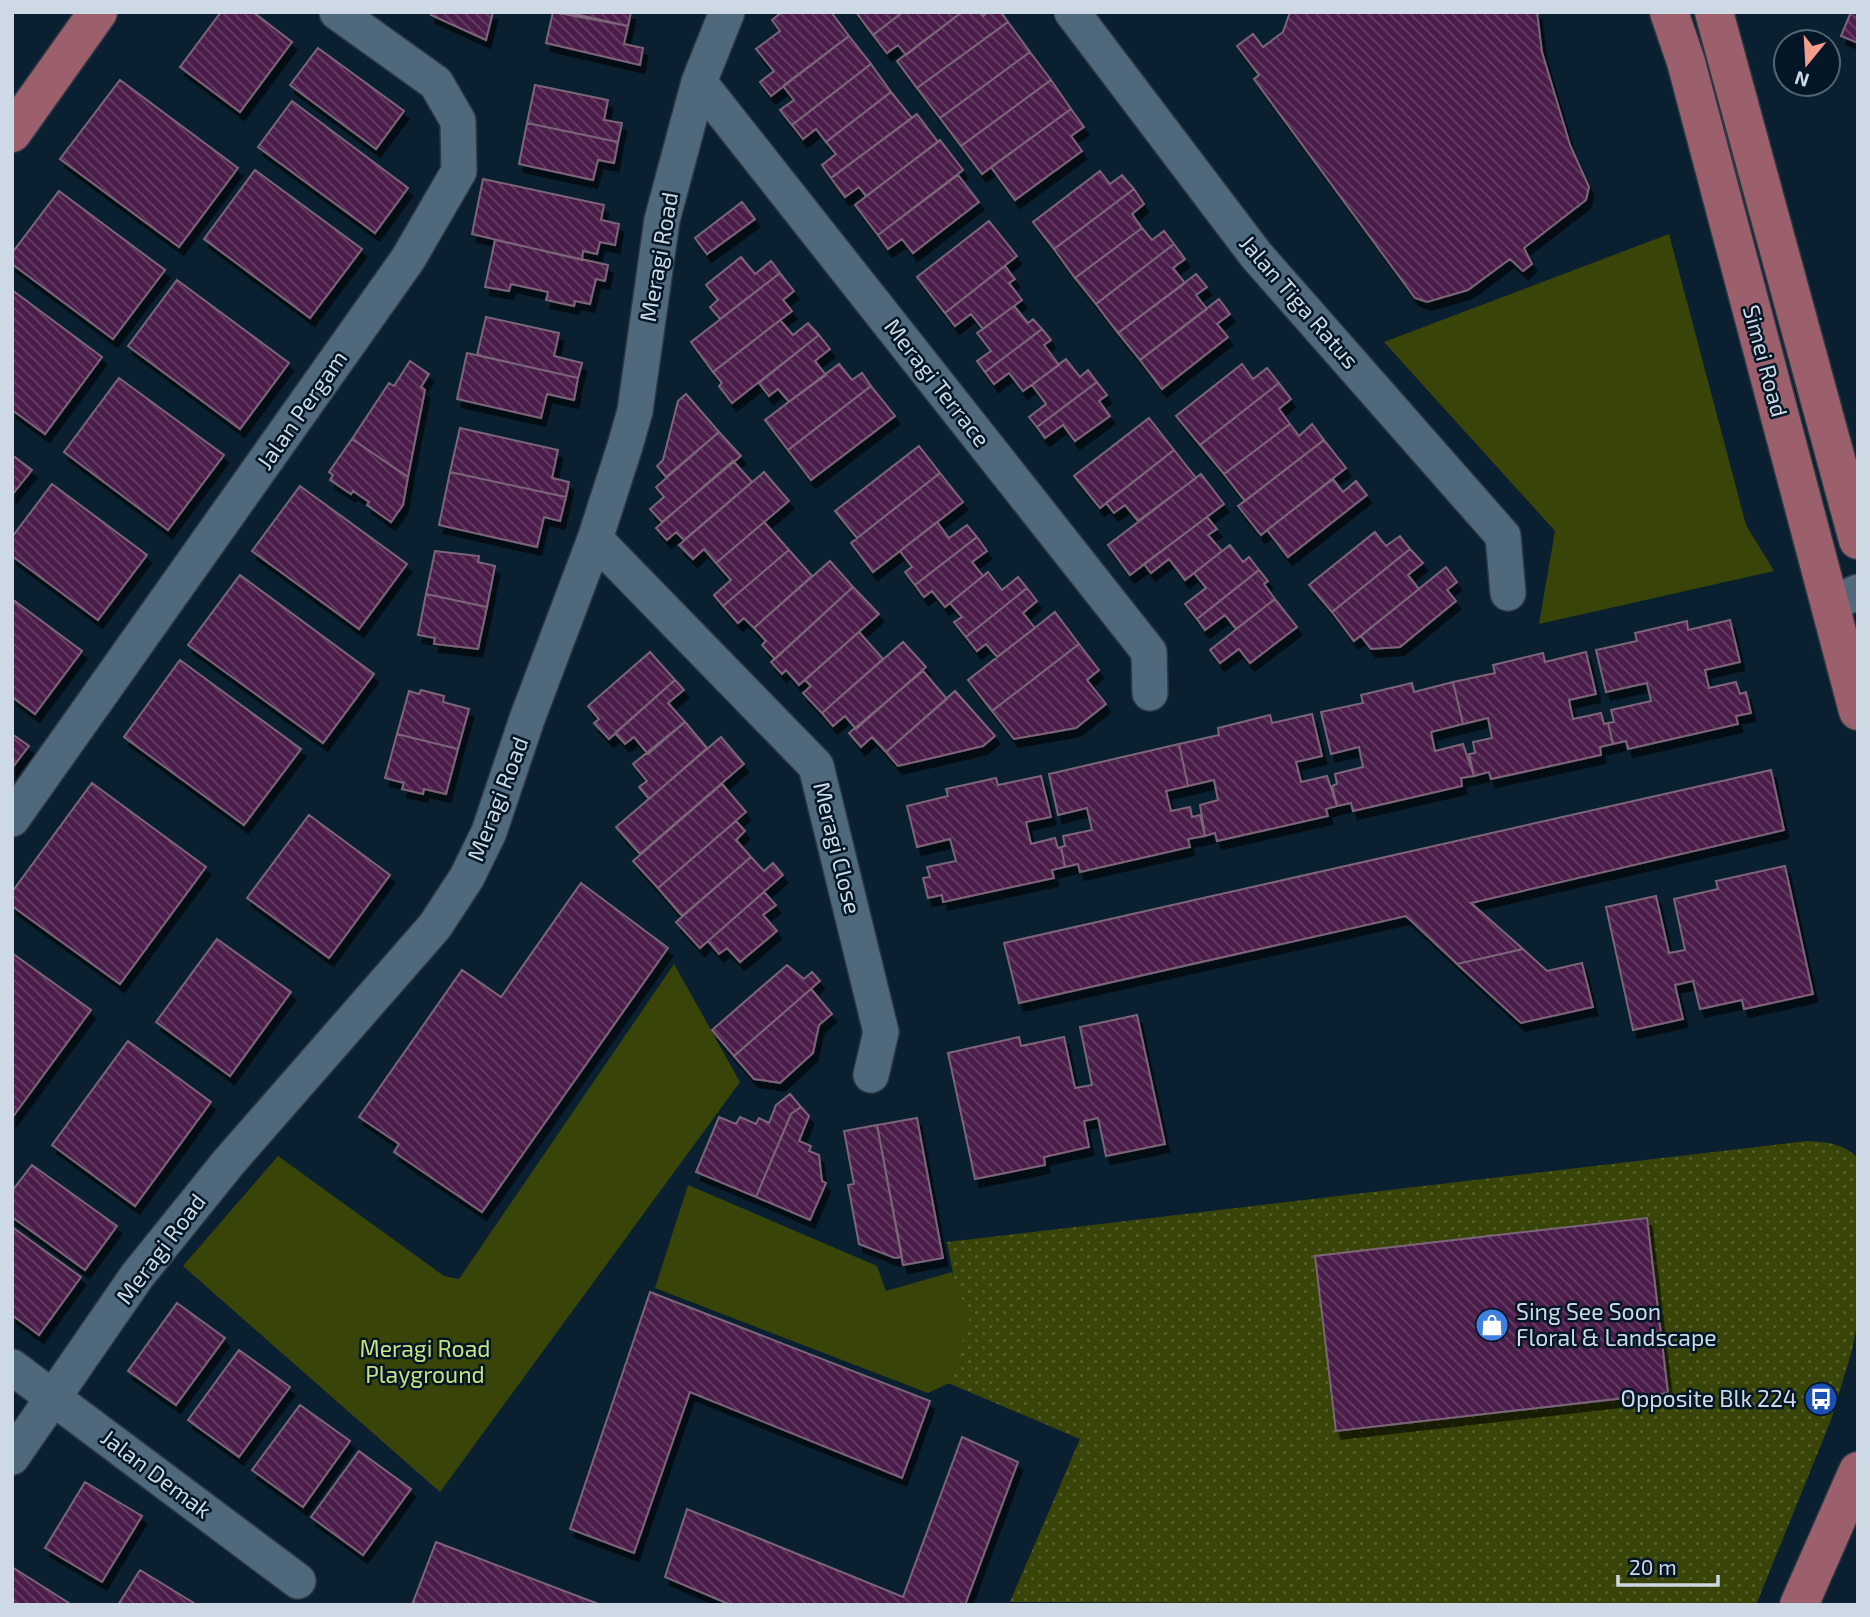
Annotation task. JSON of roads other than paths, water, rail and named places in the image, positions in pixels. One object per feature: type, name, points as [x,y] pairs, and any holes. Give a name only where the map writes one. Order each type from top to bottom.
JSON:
[{"type":"main road","points":[[12,133],[98,12]]},
{"type":"main road","name":"Simei Road","points":[[1669,12],[1844,598],[1858,711]]},
{"type":"main road","name":"Simei Road","points":[[1714,12],[1858,540]]},
{"type":"main road","points":[[1799,1605],[1858,1472]]},
{"type":"street","name":"Jalan Pergam","points":[[12,819],[408,259],[459,171],[458,121],[436,83],[337,12]]},
{"type":"street","name":"Meragi Road","points":[[12,1457],[137,1276],[228,1163],[435,926],[467,877],[489,832],[527,719],[595,539],[635,411],[662,220],[699,82],[727,12]]},
{"type":"street","name":"Jalan Tiga Ratus","points":[[1072,12],[1256,255],[1503,536],[1508,593]]},
{"type":"street","name":"Meragi Terrace","points":[[699,82],[1149,652],[1150,693]]},
{"type":"street","name":"Meragi Close","points":[[595,539],[816,766],[881,1032],[871,1074]]},
{"type":"street","name":"Jalan Demak","points":[[12,1367],[298,1581]]},
{"type":"place","name":"Sing See Soon Floral & Landscape","points":[[1492,1325]]},
{"type":"place","name":"Opposite Blk 224","points":[[1821,1399]]},
{"type":"park label","name":"Meragi Road Playground","points":[[425,1362]]}]
